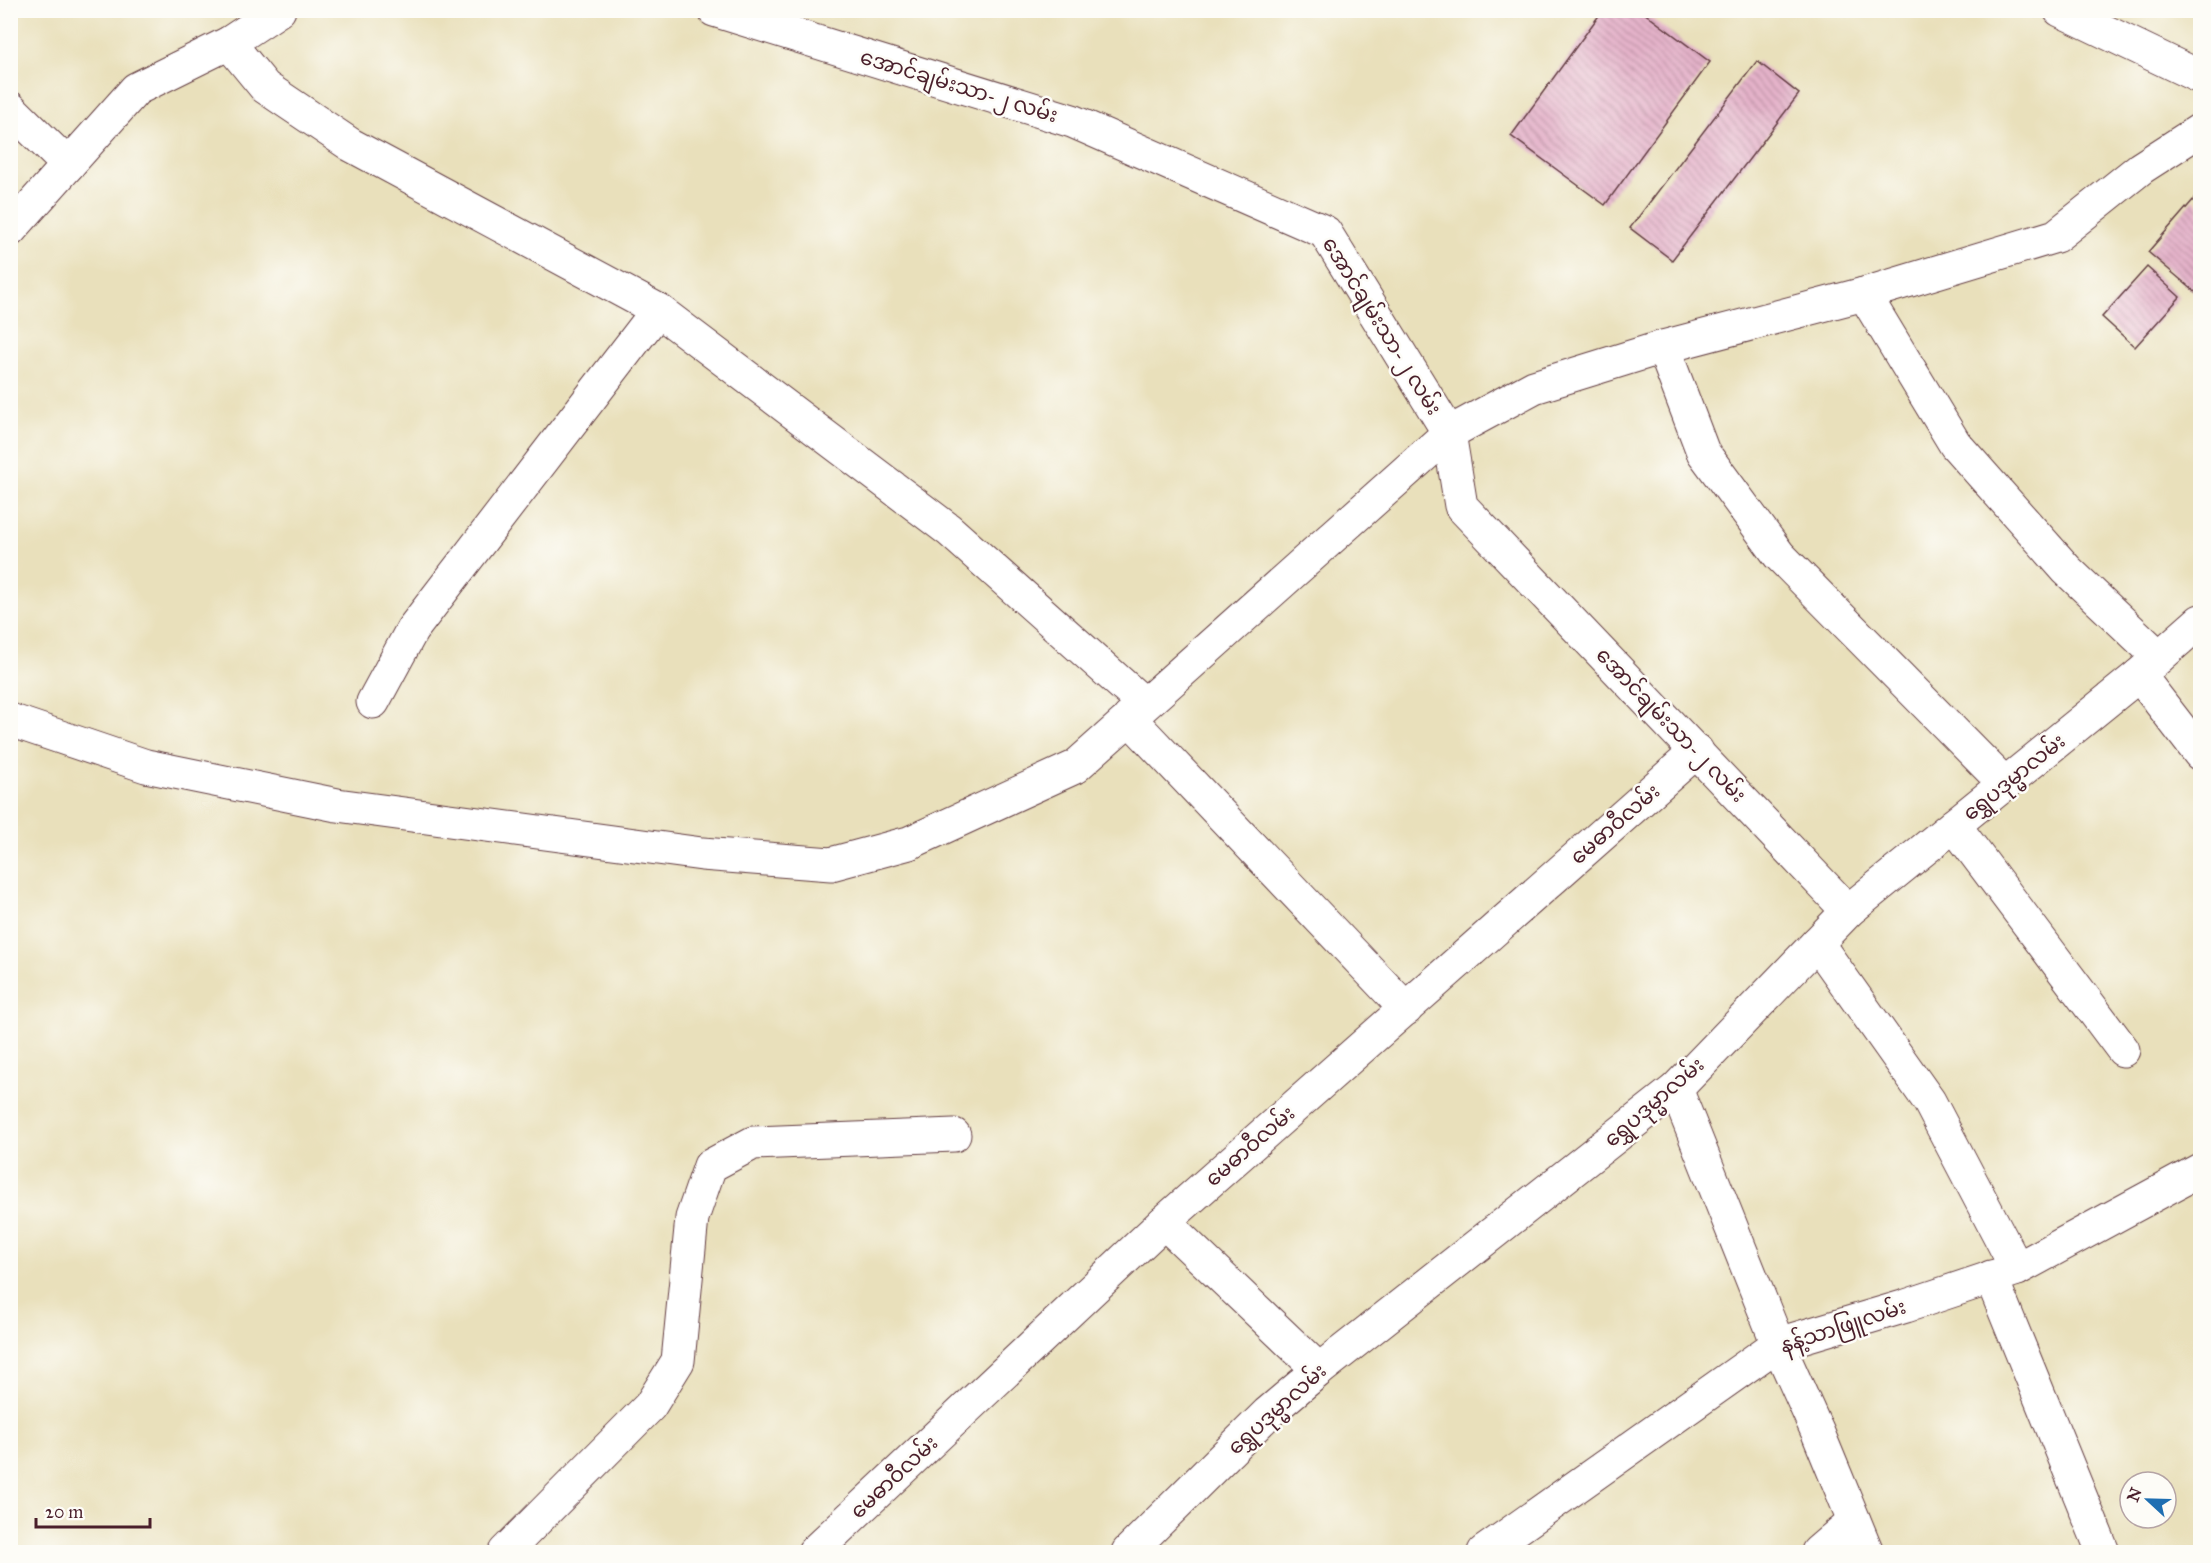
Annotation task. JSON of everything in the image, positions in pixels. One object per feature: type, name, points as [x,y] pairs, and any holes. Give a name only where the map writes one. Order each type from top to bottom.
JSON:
[{"type":"street","points":[[10,230],[136,89],[229,43],[279,10]]},
{"type":"street","name":"အောင်ချမ်းသာ-၂ လမ်း","points":[[714,10],[1072,121],[1325,232],[1449,433],[1461,506],[1848,911]]},
{"type":"street","points":[[2060,10],[2200,77]]},
{"type":"street","points":[[229,43],[265,87],[351,145],[658,310],[949,530],[1137,711],[1406,1009]]},
{"type":"street","points":[[10,108],[68,165]]},
{"type":"street","points":[[10,720],[146,766],[337,805],[702,854],[831,864],[909,843],[1075,767],[1449,433],[1534,387],[1663,348],[1864,294],[2056,236],[2140,168],[2200,130]]},
{"type":"street","points":[[1864,294],[1955,444],[2149,666],[2200,754]]},
{"type":"street","points":[[374,702],[412,630],[658,310]]},
{"type":"street","points":[[1663,348],[1703,453],[1779,555],[2005,784]]},
{"type":"street","name":"ရွှေပဒုမ္မာလမ်း","points":[[1128,1552],[1268,1413],[1319,1370],[1676,1089],[1848,911],[2149,666],[2200,621]]},
{"type":"street","name":"မေဓာဝီလမ်း","points":[[814,1552],[1164,1222],[1697,751]]},
{"type":"street","points":[[1954,825],[2123,1050]]},
{"type":"street","points":[[1817,943],[1929,1101],[2004,1273],[2103,1552]]},
{"type":"street","points":[[1676,1089],[1778,1344],[1866,1552]]},
{"type":"street","points":[[505,1552],[650,1406],[678,1361],[692,1218],[710,1166],[753,1143],[954,1135]]},
{"type":"street","name":"နန့်သာဖြူလမ်း","points":[[1485,1552],[1778,1344],[1906,1306],[2004,1273],[2200,1170]]},
{"type":"street","points":[[1164,1222],[1319,1370]]},
{"type":"street","points":[[1818,1552],[1854,1521]]},
{"type":"building","points":[[1603,10],[1640,10],[1710,62],[1605,205],[1511,136]]},
{"type":"building","points":[[1757,61],[1799,94],[1672,260],[1630,228]]},
{"type":"building","points":[[2194,199],[2200,204],[2200,296],[2148,252]]},
{"type":"building","points":[[2147,267],[2180,297],[2135,347],[2102,317]]}]
